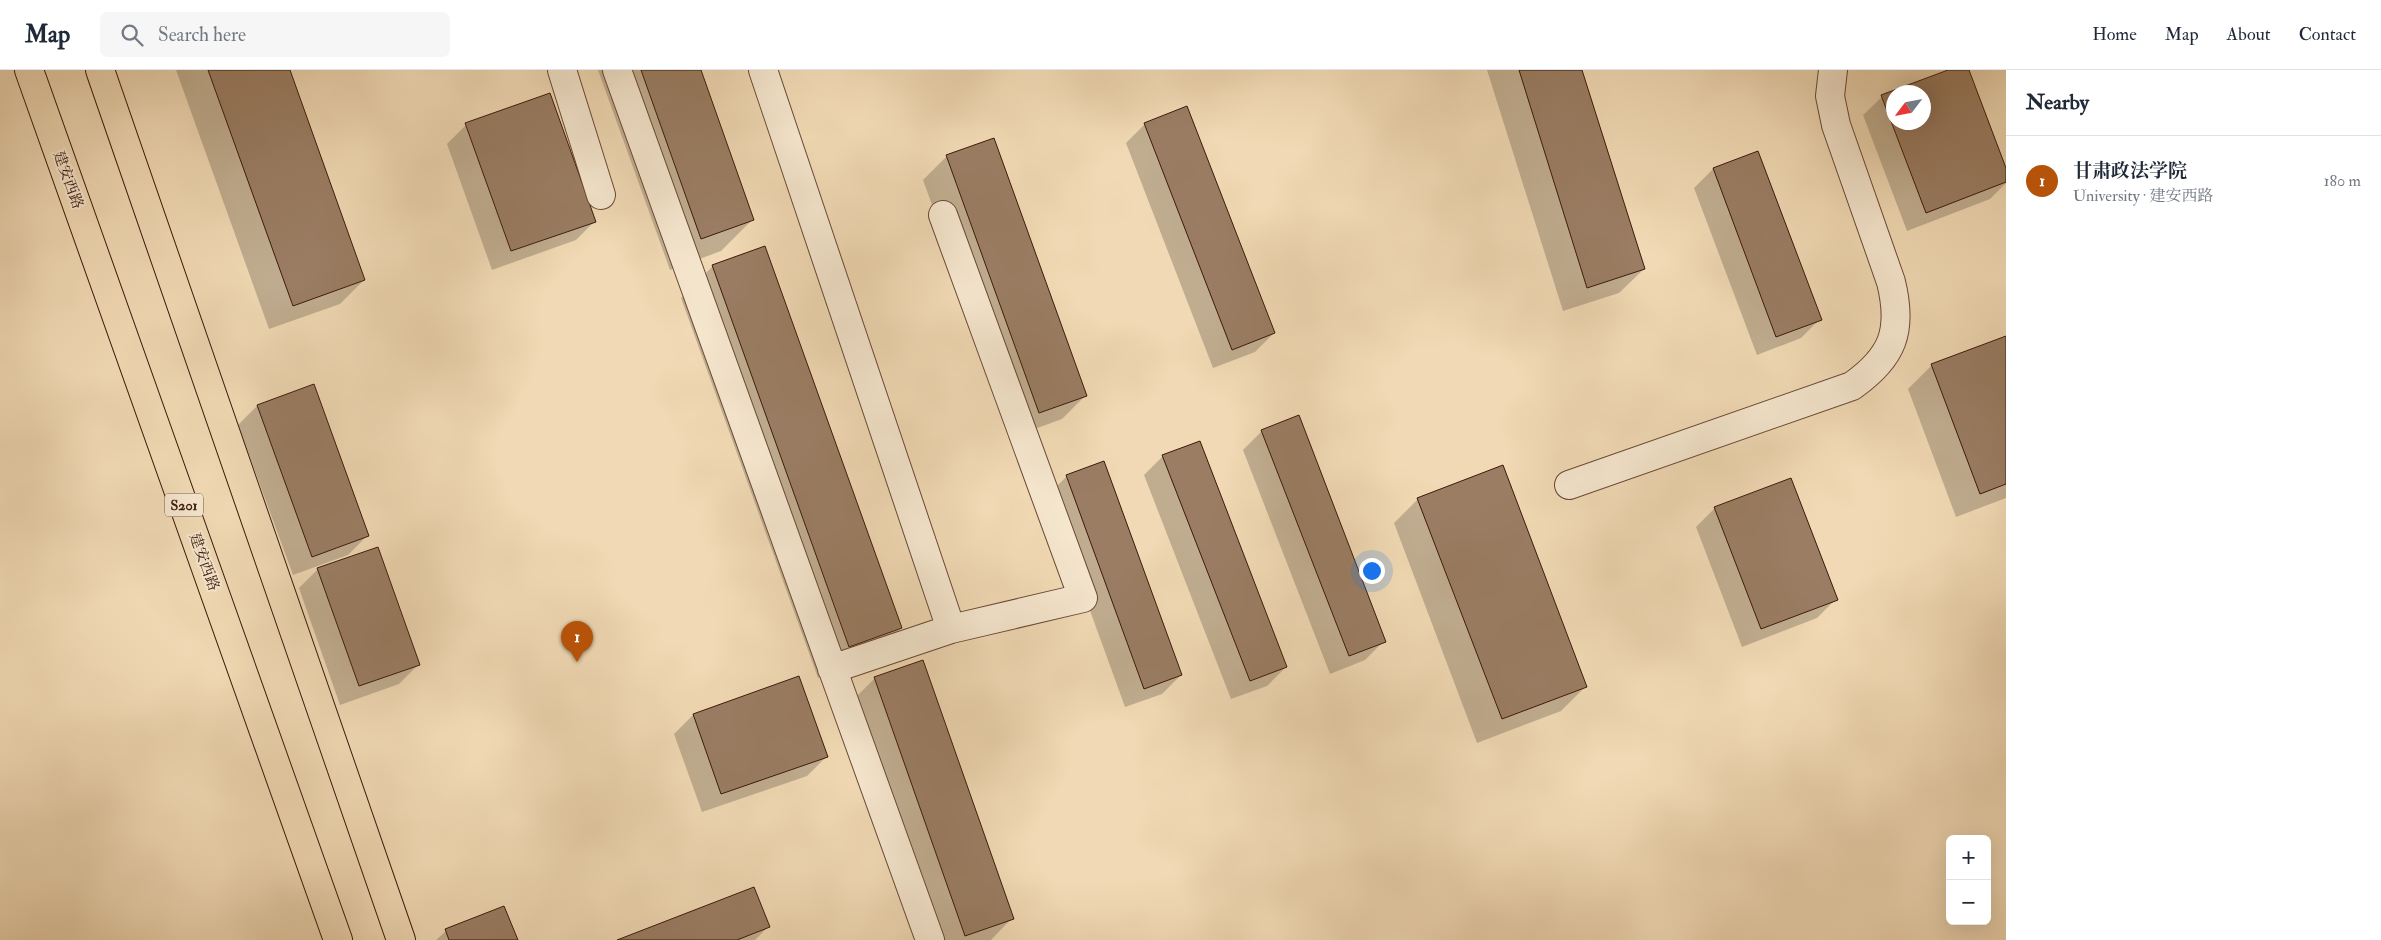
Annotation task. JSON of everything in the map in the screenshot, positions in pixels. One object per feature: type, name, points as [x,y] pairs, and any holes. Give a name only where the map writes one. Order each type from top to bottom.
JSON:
[{"type":"main road","name":"建安西路","points":[[29,70],[338,940]]},
{"type":"main road","points":[[100,70],[401,940]]},
{"type":"street","points":[[562,70],[601,195]]},
{"type":"street","points":[[617,70],[930,940]]},
{"type":"street","points":[[763,70],[951,629]]},
{"type":"street","points":[[1570,486],[1852,386],[1872,372],[1887,353],[1895,330],[1896,306],[1891,282],[1836,125],[1830,96],[1833,70]]},
{"type":"street","points":[[832,669],[951,629],[1083,598],[943,215]]},
{"type":"building","points":[[208,70],[290,70],[365,280],[293,306]]},
{"type":"building","points":[[641,70],[701,70],[754,220],[701,239]]},
{"type":"building","points":[[1519,70],[1582,70],[1645,269],[1587,288]]},
{"type":"building","points":[[1948,70],[1969,70],[2006,168],[2006,182],[1926,213],[1894,130],[1931,130],[1931,85],[1908,85]]},
{"type":"building","points":[[550,93],[596,222],[511,251],[465,123]]},
{"type":"building","points":[[1886,93],[1886,108],[1881,95]]},
{"type":"building","points":[[1187,106],[1275,333],[1232,350],[1144,123]]},
{"type":"building","points":[[994,138],[1087,396],[1039,413],[946,155]]},
{"type":"building","points":[[1758,151],[1822,320],[1776,337],[1713,168]]},
{"type":"building","points":[[765,246],[902,628],[849,647],[712,265]]},
{"type":"building","points":[[2006,336],[2006,484],[1980,494],[1931,364]]},
{"type":"building","points":[[314,384],[369,536],[312,557],[257,405]]},
{"type":"building","points":[[1299,415],[1386,642],[1349,656],[1261,430]]},
{"type":"building","points":[[1200,441],[1287,667],[1250,681],[1162,455]]},
{"type":"building","points":[[1104,461],[1182,675],[1144,689],[1066,475]]},
{"type":"building","points":[[1503,465],[1587,687],[1502,719],[1417,498]]},
{"type":"building","points":[[1791,478],[1838,600],[1761,629],[1714,507]]},
{"type":"building","points":[[378,547],[420,665],[359,686],[317,568]]},
{"type":"building","points":[[923,660],[1014,919],[965,936],[874,677]]},
{"type":"building","points":[[799,676],[828,757],[721,794],[693,714]]},
{"type":"building","points":[[754,887],[770,927],[737,940],[617,940]]},
{"type":"building","points":[[504,906],[518,940],[449,940],[445,929]]},
{"type":"place","name":"甘肃政法学院","points":[[577,662]]}]
